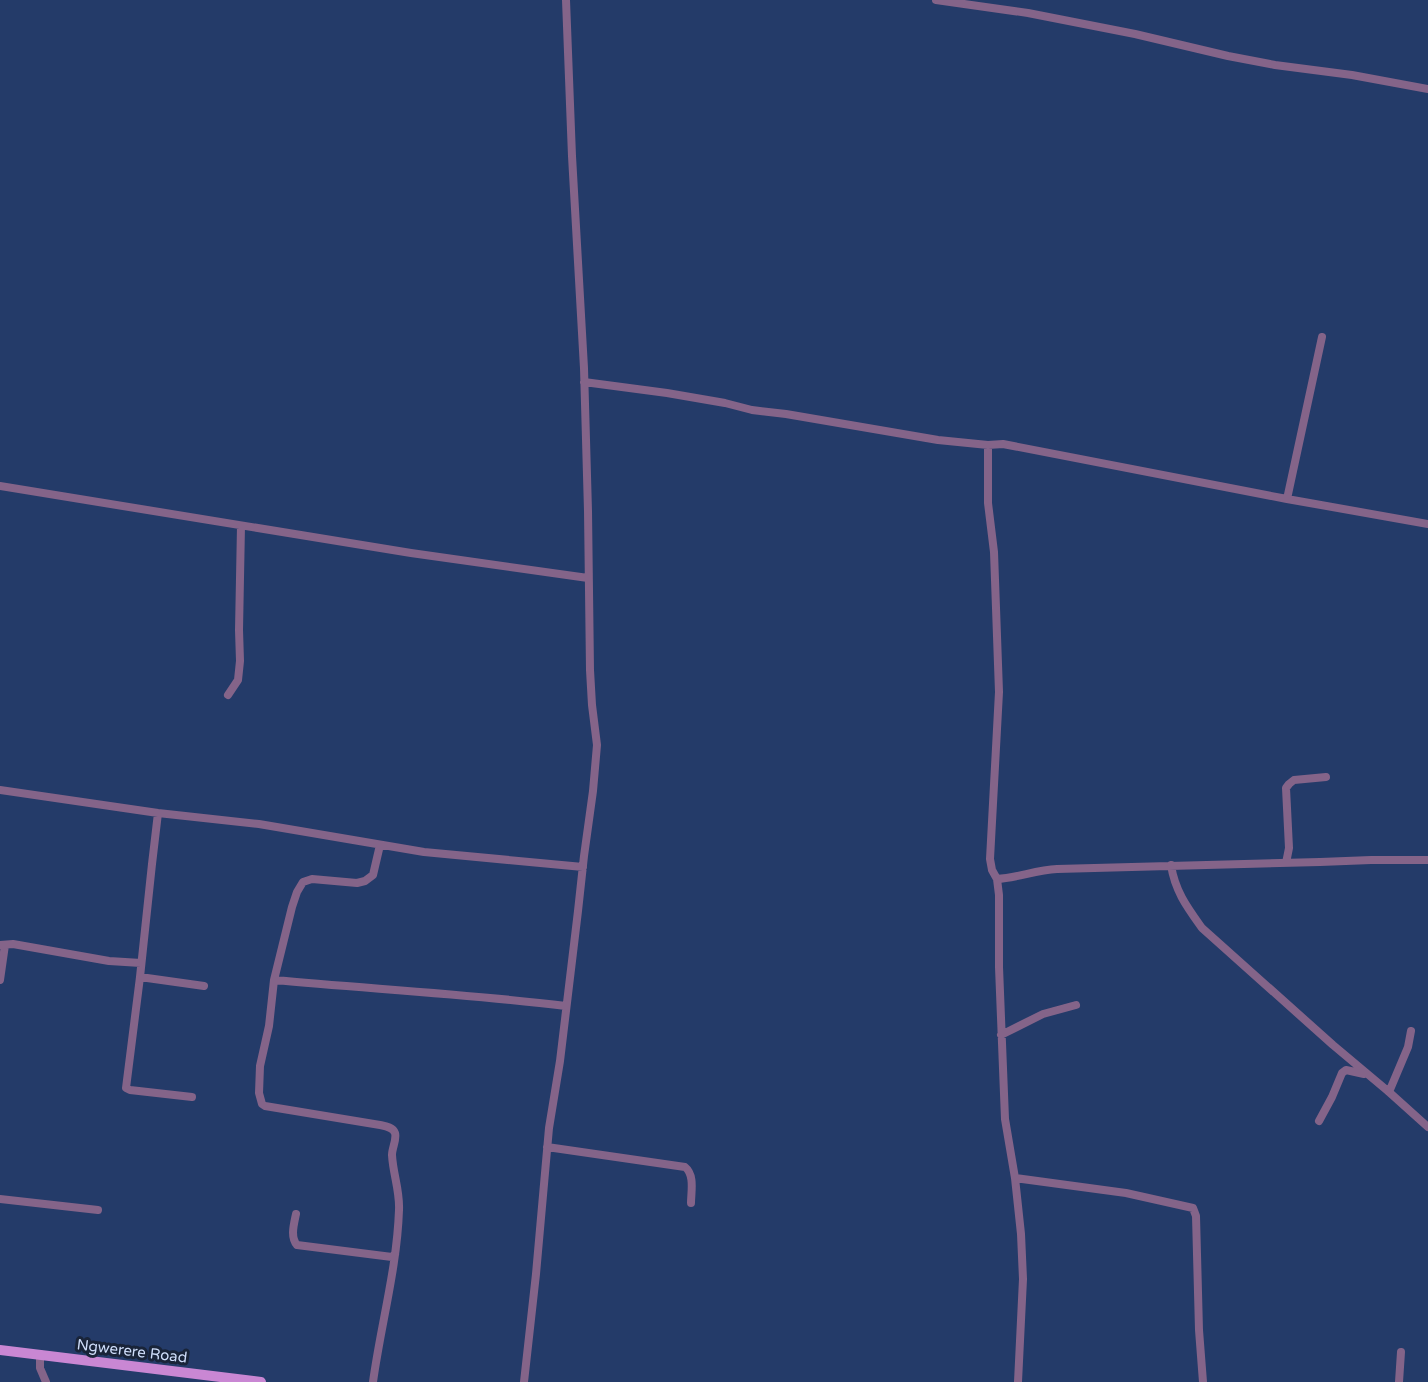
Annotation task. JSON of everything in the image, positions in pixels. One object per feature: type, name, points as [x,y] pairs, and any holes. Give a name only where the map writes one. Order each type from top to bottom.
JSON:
[{"type":"main road","name":"Ngwerere Road","points":[[0,1350],[261,1382]]},
{"type":"street","points":[[524,1382],[548,1147],[567,1006],[597,745],[590,670],[584,382],[566,0]]},
{"type":"street","points":[[936,0],[1082,24],[1275,65],[1352,75],[1428,89]]},
{"type":"street","points":[[1287,499],[1322,338]]},
{"type":"street","points":[[584,382],[667,393],[752,410],[938,440],[988,445],[1003,444],[1027,448],[1428,524]]},
{"type":"street","points":[[988,445],[988,503],[994,552],[999,692],[990,859],[997,879],[999,895],[999,967],[1005,1119],[1020,1222],[1023,1279],[1018,1382]]},
{"type":"street","points":[[0,486],[423,555],[588,578]]},
{"type":"street","points":[[228,695],[238,680],[240,661],[241,526]]},
{"type":"street","points":[[1286,863],[1289,848],[1286,788],[1294,780],[1326,777]]},
{"type":"street","points":[[0,790],[259,825],[424,852],[582,867]]},
{"type":"street","points":[[158,813],[126,1088],[192,1097]]},
{"type":"street","points":[[373,1382],[395,1254],[400,1208],[392,1152],[395,1131],[380,1125],[265,1106],[262,1104],[259,1093],[260,1066],[269,1026],[274,980],[297,892],[303,882],[312,879],[357,883],[364,881],[373,875],[380,845]]},
{"type":"street","points":[[997,879],[1045,869],[1371,860],[1428,861]]},
{"type":"street","points":[[1171,865],[1177,889],[1188,910],[1202,928],[1333,1046],[1428,1126]]},
{"type":"street","points":[[0,980],[3,945],[13,944],[109,961],[141,963]]},
{"type":"street","points":[[140,977],[204,987]]},
{"type":"street","points":[[274,980],[567,1006]]},
{"type":"street","points":[[1001,1035],[1043,1014],[1076,1005]]},
{"type":"street","points":[[1389,1092],[1408,1047],[1412,1031]]},
{"type":"street","points":[[1319,1121],[1342,1073],[1346,1070],[1362,1073],[1372,1078]]},
{"type":"street","points":[[548,1147],[685,1167],[691,1175],[691,1203]]},
{"type":"street","points":[[1015,1178],[1126,1193],[1192,1208],[1196,1216],[1199,1330],[1203,1382]]},
{"type":"street","points":[[0,1199],[98,1210]]},
{"type":"street","points":[[296,1214],[293,1235],[297,1245],[392,1257],[395,1254]]},
{"type":"street","points":[[1399,1382],[1401,1352]]},
{"type":"street","points":[[40,1354],[40,1368],[46,1382]]}]
